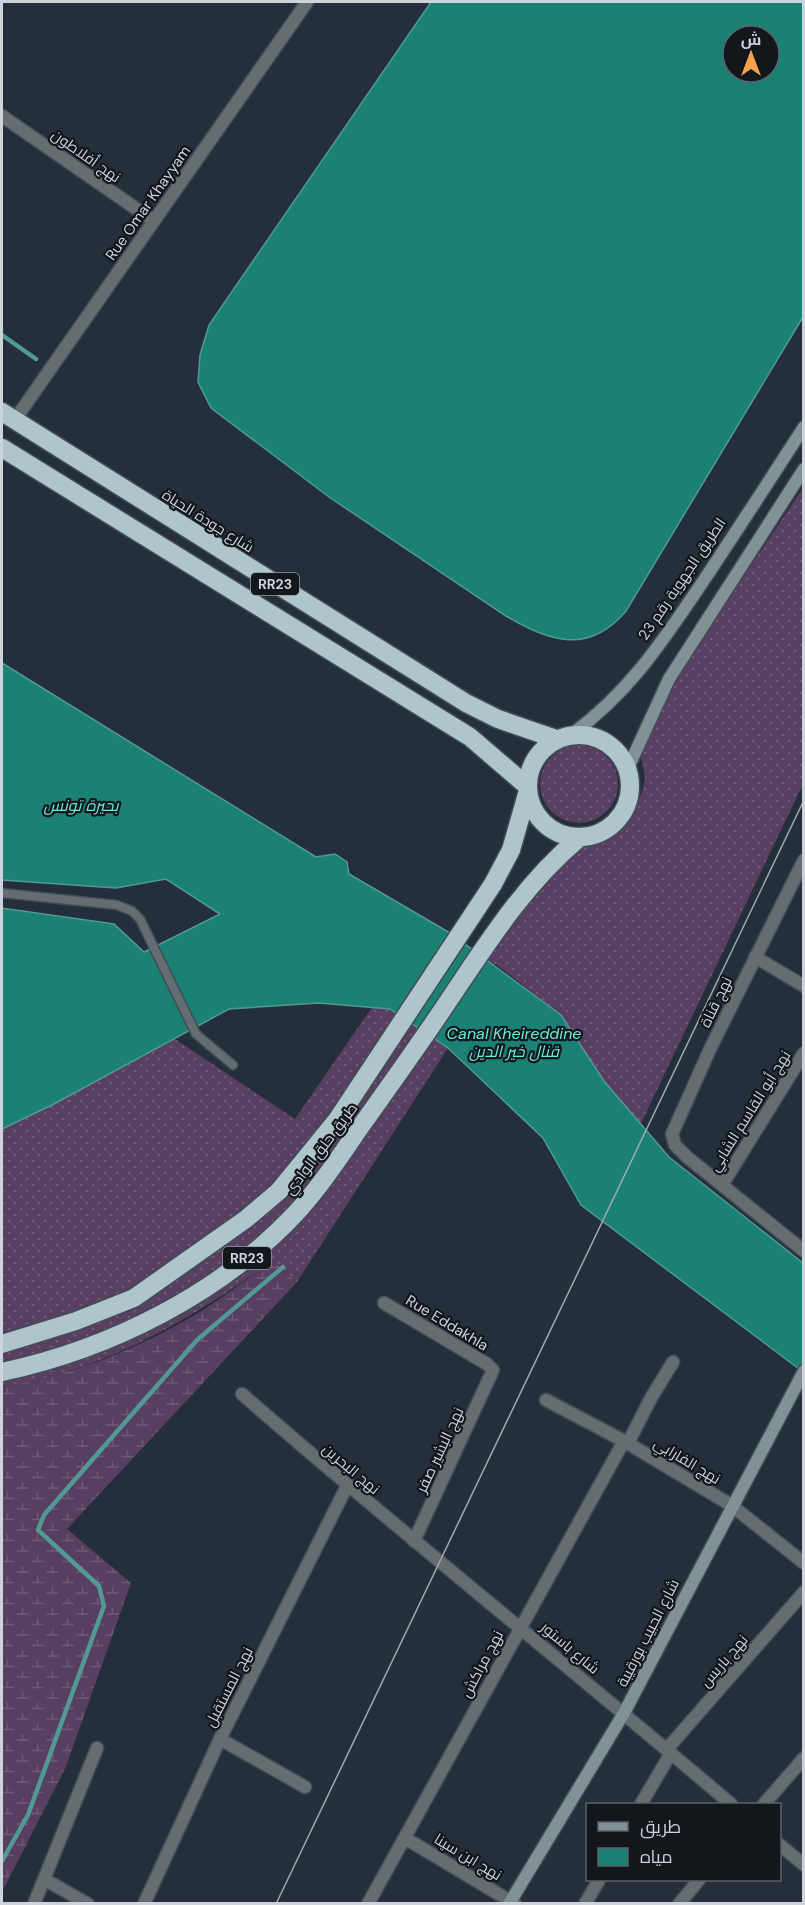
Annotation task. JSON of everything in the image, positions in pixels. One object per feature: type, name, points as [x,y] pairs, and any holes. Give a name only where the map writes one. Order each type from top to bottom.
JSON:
[{"type":"highway","name":"شارع جودة الحياة","points":[[8,416],[466,703],[498,719],[564,737]]},
{"type":"highway","name":"RR23","points":[[2,448],[470,737],[527,790],[533,811],[545,825],[561,834],[579,838],[595,835],[610,827],[621,815],[628,801],[631,784],[627,768],[619,753],[606,742],[590,735],[564,737]]},
{"type":"highway","name":"الطريق الجهوية رقم 23","points":[[527,790],[535,758],[564,737]]},
{"type":"highway","name":"طريق حلق الوادي","points":[[2,1344],[76,1321],[134,1298],[246,1219],[279,1191],[338,1120],[468,923],[511,850],[527,790]]},
{"type":"highway","name":"طريق حلق الوادي","points":[[2,1372],[86,1347],[146,1321],[228,1274],[296,1212],[343,1151],[492,937],[540,873],[579,838]]},
{"type":"main road","name":"الطريق الجهوية رقم 23","points":[[564,737],[614,700],[657,651],[804,427]]},
{"type":"main road","name":"RR23","points":[[627,768],[669,678],[804,469]]},
{"type":"main road","name":"شارع الحبيب بورقيبة","points":[[511,1902],[624,1713],[731,1505],[801,1376]]},
{"type":"street","name":"Rue Omar Khayyam","points":[[8,416],[154,221],[307,2]]},
{"type":"street","name":"نهج أفلاطون","points":[[2,116],[154,221]]},
{"type":"street","name":"نهج قناة","points":[[722,1185],[675,1145],[672,1130],[804,860]]},
{"type":"street","points":[[755,957],[804,986]]},
{"type":"street","name":"نهج أبو القاسم الشابي","points":[[722,1185],[804,1053]]},
{"type":"street","points":[[722,1185],[804,1251]]},
{"type":"street","name":"Rue Eddakhla","points":[[384,1303],[487,1364],[493,1370]]},
{"type":"street","name":"نهج مراكش","points":[[368,1904],[520,1626],[673,1362]]},
{"type":"street","name":"نهج البشير صفر","points":[[414,1541],[493,1370]]},
{"type":"street","name":"نهج البحرين","points":[[242,1394],[347,1486],[442,1564]]},
{"type":"street","name":"نهج الفارابي","points":[[546,1400],[626,1442],[731,1505],[804,1563]]},
{"type":"street","name":"نهج المستقبل","points":[[144,1904],[220,1739],[347,1486]]},
{"type":"street","name":"شارع باستور","points":[[442,1564],[520,1626],[730,1803]]},
{"type":"street","name":"نهج باريس","points":[[642,1803],[669,1751],[804,1592]]},
{"type":"street","points":[[220,1739],[305,1787]]},
{"type":"street","points":[[34,1904],[97,1748]]},
{"type":"street","points":[[765,1803],[804,1758]]},
{"type":"street","name":"نهج ابن سينا","points":[[405,1838],[511,1902]]},
{"type":"street","points":[[781,1846],[804,1865]]},
{"type":"street","points":[[44,1879],[88,1904]]},
{"type":"street","points":[[585,1904],[598,1881]]},
{"type":"street","points":[[679,1904],[698,1881]]},
{"type":"lane","points":[[2,892],[117,905],[132,911],[140,919],[194,1030],[233,1065]]},
{"type":"green space","points":[[803,488],[803,784],[637,1132],[561,1015],[497,965],[485,959],[517,913],[582,846],[598,843],[618,832],[631,815],[642,792],[645,777],[641,757],[659,703]]},
{"type":"green space","points":[[579,745],[594,748],[607,756],[615,769],[618,784],[615,799],[607,812],[594,820],[579,823],[564,820],[551,812],[543,799],[540,784],[543,769],[551,756],[564,748]]},
{"type":"green space","points":[[377,1000],[448,1048],[297,1282],[273,1261],[209,1304],[145,1340],[77,1369],[2,1387],[2,1129],[54,1104],[175,1039],[295,1119]]},
{"type":"green space","points":[[273,1261],[297,1282],[67,1529],[131,1583],[65,1769],[2,1892],[2,1387],[56,1375],[133,1347],[206,1308]]},
{"type":"water","points":[[431,2],[803,2],[803,317],[626,611],[612,625],[598,634],[583,639],[568,640],[522,625],[329,497],[211,408],[198,382],[200,355],[209,325]]},
{"type":"water","name":"بحيرة تونس","points":[[2,663],[316,857],[335,854],[347,862],[349,874],[450,933],[561,1015],[604,1081],[669,1157],[803,1263],[803,1372],[581,1205],[543,1138],[448,1048],[390,1009],[319,1003],[229,1009],[54,1104],[2,1129],[2,908],[114,924],[144,952],[220,914],[166,879],[116,888],[2,880]]},
{"type":"waterway","points":[[2,335],[36,359]]},
{"type":"waterway","points":[[2,1861],[28,1815],[104,1606],[99,1586],[38,1530],[44,1515],[197,1340],[283,1267]]},
{"type":"tram line","points":[[276,1904],[804,800]]},
{"type":"water label","name":"Canal Kheireddine قنال خير الدين","points":[[514,1042]]}]
